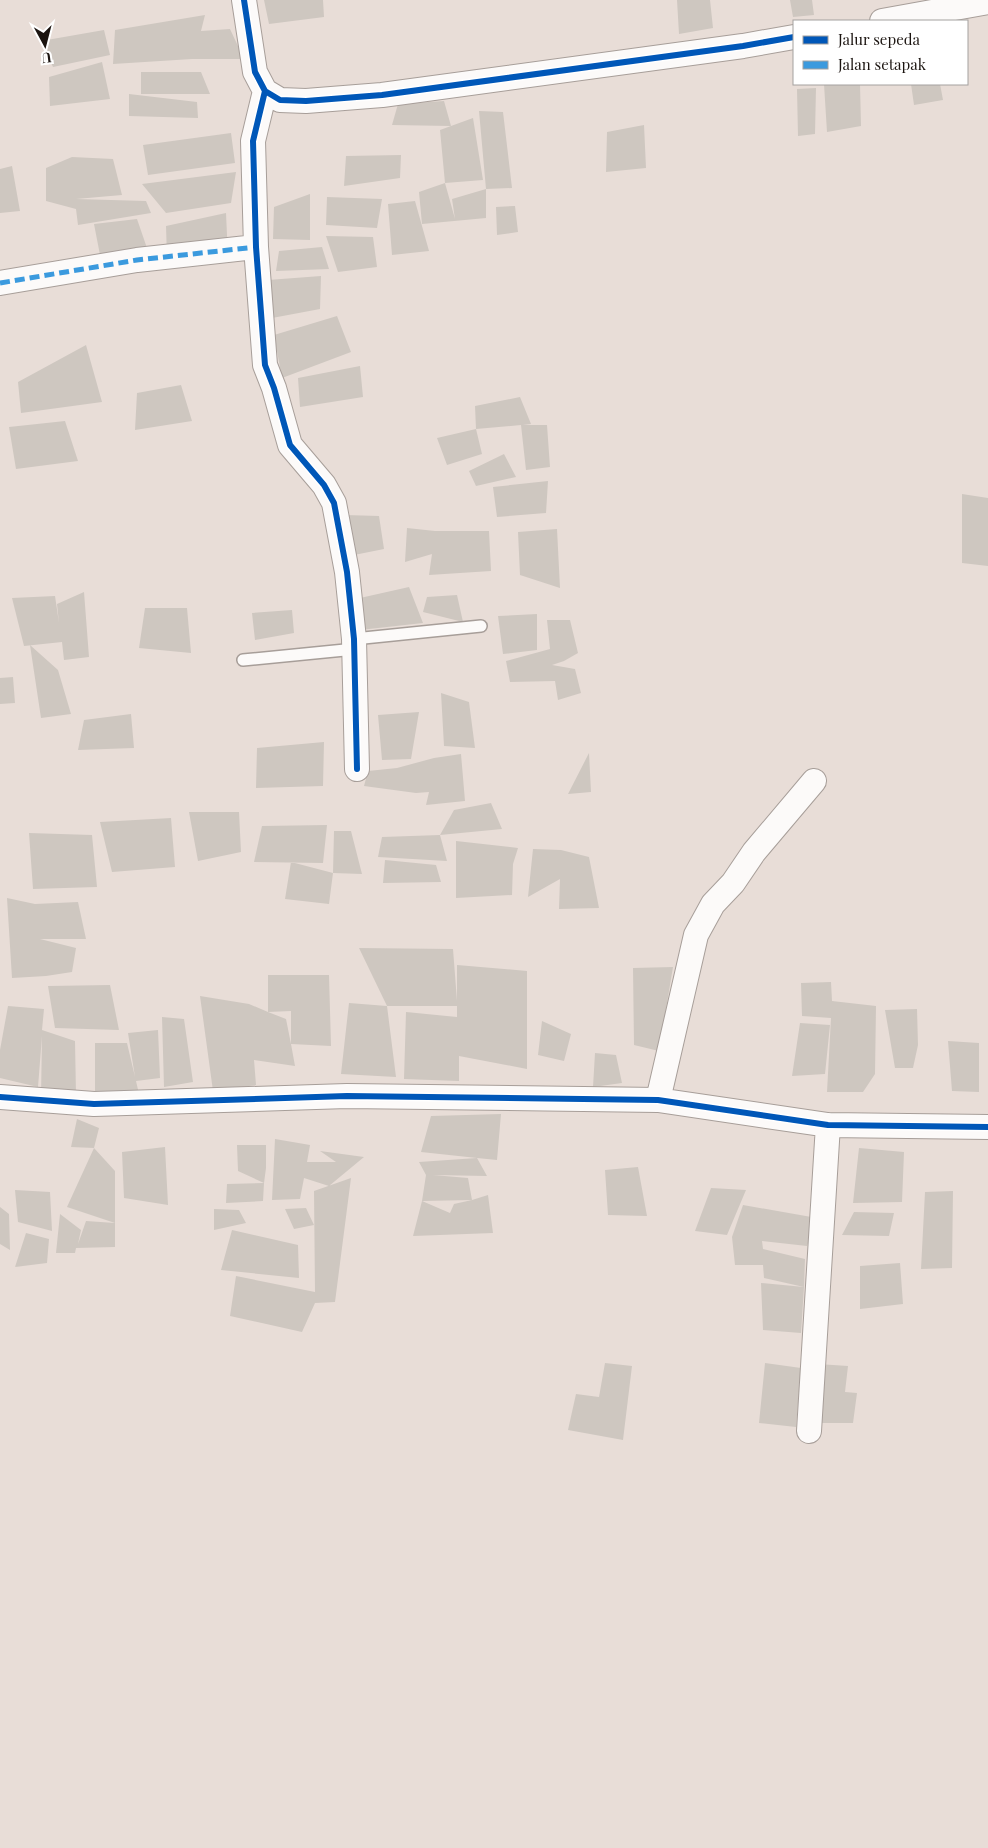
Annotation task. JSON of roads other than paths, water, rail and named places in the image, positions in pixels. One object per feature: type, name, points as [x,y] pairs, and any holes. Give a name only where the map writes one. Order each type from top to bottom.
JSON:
[{"type":"street","points":[[244,0],[255,72],[265,91],[280,100],[306,101],[382,95],[743,46],[793,37]]},
{"type":"street","points":[[888,20],[988,2]]},
{"type":"street","points":[[265,91],[253,141],[256,247],[265,365],[274,388],[290,445],[324,485],[334,503],[347,572],[354,644],[357,769]]},
{"type":"street","points":[[0,283],[137,260],[256,247]]},
{"type":"street","points":[[658,1100],[696,935],[713,904],[733,883],[754,852],[814,781]]},
{"type":"street","points":[[0,1097],[94,1104],[347,1096],[658,1100],[828,1125],[988,1127]]},
{"type":"street","points":[[808,1431],[828,1125]]},
{"type":"lane","points":[[243,660],[480,626]]}]
